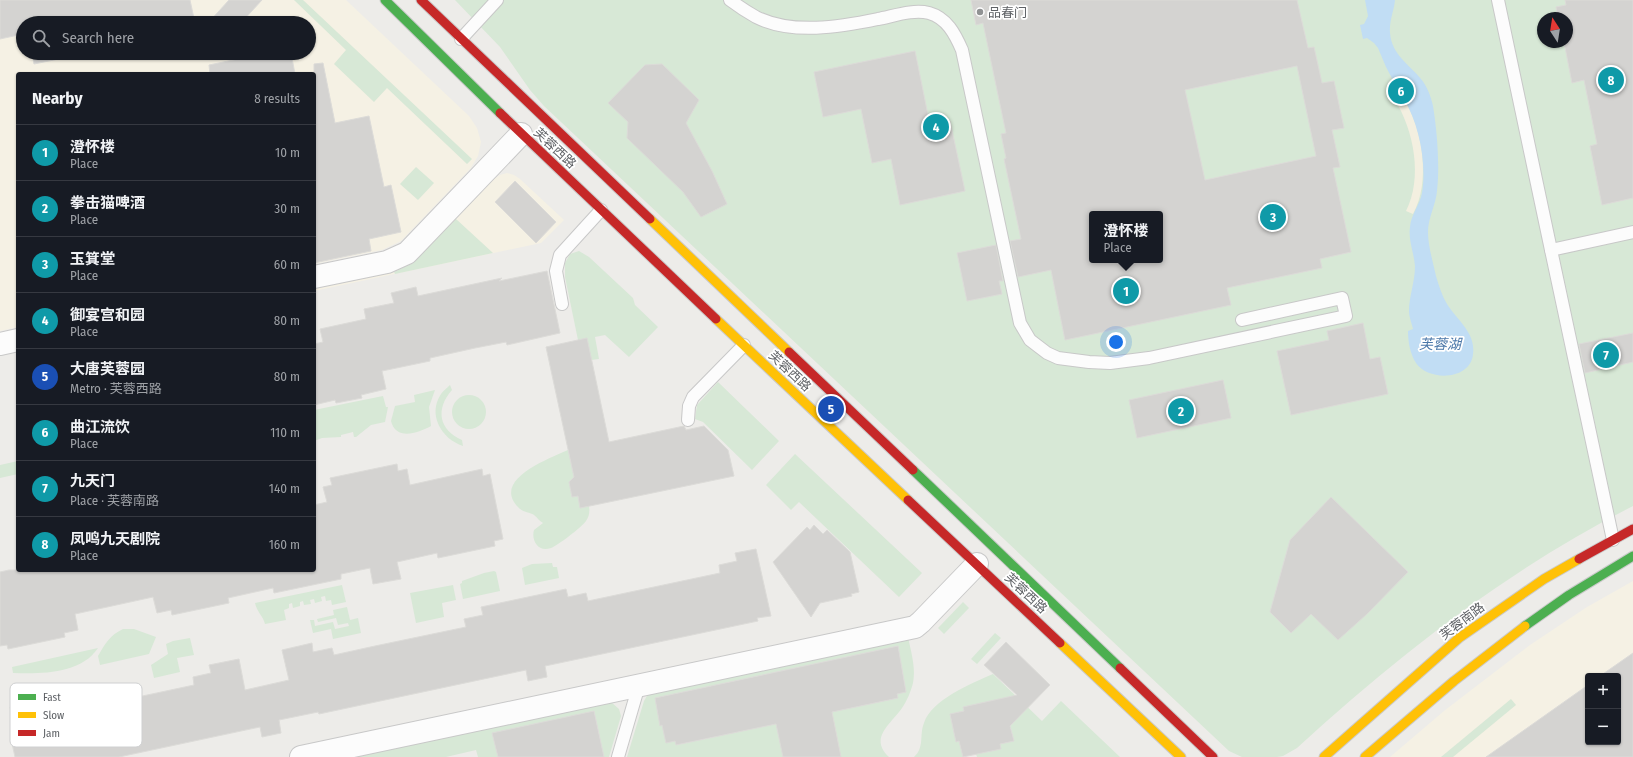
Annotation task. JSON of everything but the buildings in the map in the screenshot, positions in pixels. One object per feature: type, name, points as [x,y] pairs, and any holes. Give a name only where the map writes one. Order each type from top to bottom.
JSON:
[{"type":"main road","name":"芙蓉西路","points":[[385,0],[521,134],[1181,757]]},
{"type":"main road","name":"芙蓉西路","points":[[421,0],[1212,757]]},
{"type":"main road","name":"芙蓉南路","points":[[1324,757],[1459,638],[1544,579],[1633,529]]},
{"type":"main road","points":[[1365,757],[1467,670],[1526,625],[1608,570],[1633,556]]},
{"type":"street","points":[[316,277],[387,262],[407,253],[521,134]]},
{"type":"street","points":[[0,344],[16,340]]},
{"type":"street","points":[[301,757],[915,627],[977,564]]},
{"type":"lane","points":[[461,39],[497,0]]},
{"type":"lane","points":[[730,0],[756,17],[787,26],[806,28],[868,21],[918,12],[929,13],[945,22],[957,38],[963,56],[1020,323],[1030,340],[1047,353],[1058,358],[1090,362],[1130,361],[1346,316],[1342,298],[1242,320]]},
{"type":"lane","points":[[1498,0],[1613,540]]},
{"type":"lane","points":[[562,304],[556,271],[560,255],[601,210]]},
{"type":"lane","points":[[1551,250],[1633,232]]},
{"type":"lane","points":[[688,420],[688,408],[692,399],[744,345]]},
{"type":"lane","points":[[618,757],[639,685]]},
{"type":"shaded area","points":[[0,0],[346,0],[469,116],[477,128],[481,142],[478,156],[470,169],[401,241],[382,250],[316,264],[316,72],[16,72],[16,327],[0,331]]},
{"type":"shaded area","points":[[507,173],[520,179],[564,220],[541,243],[316,291],[316,289],[394,272],[407,267],[418,258],[494,179]]},
{"type":"shaded area","points":[[1633,581],[1633,757],[1390,757],[1444,711],[1530,645],[1587,607]]},
{"type":"green space","points":[[294,0],[303,0],[472,159],[467,164],[387,88],[374,102],[334,64],[346,50],[316,21],[316,16],[311,16]]},
{"type":"green space","points":[[455,0],[1633,0],[1633,506],[1543,557],[1499,585],[1457,615],[1375,679],[1297,748],[1283,756],[1277,757],[1242,757],[1229,751],[544,106],[530,90],[500,47]]},
{"type":"green space","points":[[416,167],[434,183],[418,200],[400,184]]},
{"type":"green space","points":[[456,219],[493,253],[395,274],[394,272],[413,263]]},
{"type":"green space","points":[[579,251],[589,257],[633,298],[635,305],[658,327],[629,357],[605,335],[595,337],[599,359],[591,360],[578,340],[565,277],[565,263],[570,254]]},
{"type":"green space","points":[[718,382],[779,441],[752,470],[703,422],[695,419],[697,405]]},
{"type":"green space","points":[[450,385],[452,390],[443,404],[442,418],[448,431],[462,440],[463,446],[455,443],[443,432],[436,418],[437,402],[442,393]]},
{"type":"green space","points":[[435,390],[429,407],[431,426],[408,434],[398,431],[394,427],[391,421],[395,406],[415,402],[414,395]]},
{"type":"green space","points":[[472,395],[481,400],[485,405],[485,419],[481,424],[476,428],[466,429],[462,428],[453,419],[452,409],[453,405],[462,396]]},
{"type":"green space","points":[[383,396],[386,407],[388,407],[385,422],[371,425],[356,437],[354,437],[353,432],[341,435],[341,437],[322,438],[316,440],[316,410]]},
{"type":"green space","points":[[568,450],[574,477],[569,482],[578,496],[580,508],[589,506],[589,516],[584,524],[564,540],[554,547],[542,549],[536,545],[533,534],[534,530],[543,523],[534,515],[518,507],[512,497],[512,487],[517,479],[526,471],[549,458]]},
{"type":"green space","points":[[795,454],[922,573],[899,597],[799,502],[791,510],[766,485]]},
{"type":"green space","points":[[16,461],[16,474],[0,478],[0,465]]},
{"type":"green space","points":[[552,563],[553,567],[557,567],[559,578],[525,585],[522,568],[532,564]]},
{"type":"green space","points":[[494,571],[496,572],[500,591],[463,599],[460,584],[462,581]]},
{"type":"green space","points":[[342,585],[346,602],[332,605],[331,600],[326,601],[325,596],[321,597],[322,601],[315,603],[314,599],[310,600],[311,604],[304,605],[303,601],[300,602],[300,606],[293,608],[292,603],[289,604],[289,608],[284,610],[286,620],[265,624],[255,603]]},
{"type":"green space","points":[[453,585],[456,600],[442,603],[444,617],[416,623],[410,593]]},
{"type":"green space","points":[[963,602],[969,608],[944,634],[938,628]]},
{"type":"green space","points":[[347,607],[350,620],[358,618],[361,633],[333,639],[331,629],[313,633],[310,620],[314,620],[315,626],[333,622],[335,629],[349,626],[348,623],[338,625],[336,618],[318,622],[317,619],[334,615],[333,610]]},
{"type":"green space","points":[[123,629],[134,629],[156,637],[149,654],[100,665],[98,656],[108,640],[118,631]]},
{"type":"green space","points":[[995,633],[1001,638],[977,664],[971,659]]},
{"type":"green space","points":[[908,637],[914,665],[914,677],[909,696],[881,737],[883,750],[889,757],[627,757],[644,701],[648,694]],"holes":[[[898,646],[906,691],[897,694],[898,698],[737,732],[736,728],[714,733],[715,737],[701,740],[690,738],[691,742],[676,745],[675,741],[662,725],[660,725],[655,698]]]},
{"type":"green space","points":[[190,638],[194,655],[177,658],[180,672],[154,678],[151,665],[168,654],[166,644],[173,641]]},
{"type":"green space","points":[[98,648],[91,657],[71,668],[60,671],[13,673],[12,667]]},
{"type":"green space","points":[[993,674],[1042,721],[1061,701],[1120,757],[977,757],[976,754],[1001,749],[1000,744],[1014,741],[1005,703],[991,701],[963,707],[964,711],[950,714],[956,742],[959,741],[963,757],[914,757],[920,749],[924,723],[928,715],[935,707],[953,693]]},
{"type":"green space","points":[[1511,699],[1516,705],[1453,757],[1441,757]]},
{"type":"green space","points":[[611,702],[619,709],[621,716],[609,757],[604,757],[594,711],[541,739],[538,723],[493,733],[498,757],[478,757],[476,750],[446,757],[344,757]]},
{"type":"sand","points":[[1404,99],[1416,126],[1422,156],[1422,187],[1419,201],[1413,214],[1406,211],[1414,184],[1414,155],[1407,126],[1402,112],[1395,100]]},
{"type":"water","name":"芙蓉湖","points":[[1365,0],[1395,0],[1390,24],[1391,41],[1397,53],[1423,82],[1433,106],[1437,137],[1438,181],[1436,196],[1428,227],[1428,237],[1439,287],[1447,304],[1469,333],[1473,346],[1471,363],[1458,373],[1439,375],[1430,373],[1422,369],[1412,356],[1408,339],[1408,331],[1413,329],[1409,316],[1409,305],[1415,266],[1410,242],[1410,232],[1412,218],[1422,193],[1422,157],[1418,132],[1404,99],[1410,97],[1407,82],[1395,84],[1378,48],[1367,38],[1363,39],[1360,25],[1364,24],[1368,16]]},
{"type":"traffic: fast","points":[[385,0],[500,113]]},
{"type":"traffic: fast","points":[[913,470],[1120,668]]},
{"type":"traffic: fast","points":[[1525,626],[1569,595],[1633,556]]},
{"type":"traffic: slow","points":[[650,219],[789,352]]},
{"type":"traffic: slow","points":[[716,319],[908,500]]},
{"type":"traffic: slow","points":[[1324,757],[1459,638],[1544,579],[1579,559]]},
{"type":"traffic: slow","points":[[1365,757],[1454,681],[1525,626]]},
{"type":"traffic: slow","points":[[1060,643],[1181,757]]},
{"type":"traffic: jam","points":[[421,0],[650,219]]},
{"type":"traffic: jam","points":[[500,113],[716,319]]},
{"type":"traffic: jam","points":[[789,352],[913,470]]},
{"type":"traffic: jam","points":[[908,500],[1060,643]]},
{"type":"traffic: jam","points":[[1579,559],[1633,529]]},
{"type":"traffic: jam","points":[[1120,668],[1213,757]]},
{"type":"place","name":"品春门","points":[[980,12]]},
{"type":"place","name":"凤鸣九天剧院","points":[[1611,80]]},
{"type":"place","name":"曲江流饮","points":[[1401,91]]},
{"type":"place","name":"御宴宫和园","points":[[936,127]]},
{"type":"place","name":"玉箕堂","points":[[1273,217]]},
{"type":"place","name":"澄怀楼","points":[[1126,291]]},
{"type":"place","name":"九天门","points":[[1606,355]]},
{"type":"place","name":"大唐芙蓉园","points":[[831,409]]},
{"type":"place","name":"拳击猫啤酒","points":[[1181,411]]}]
